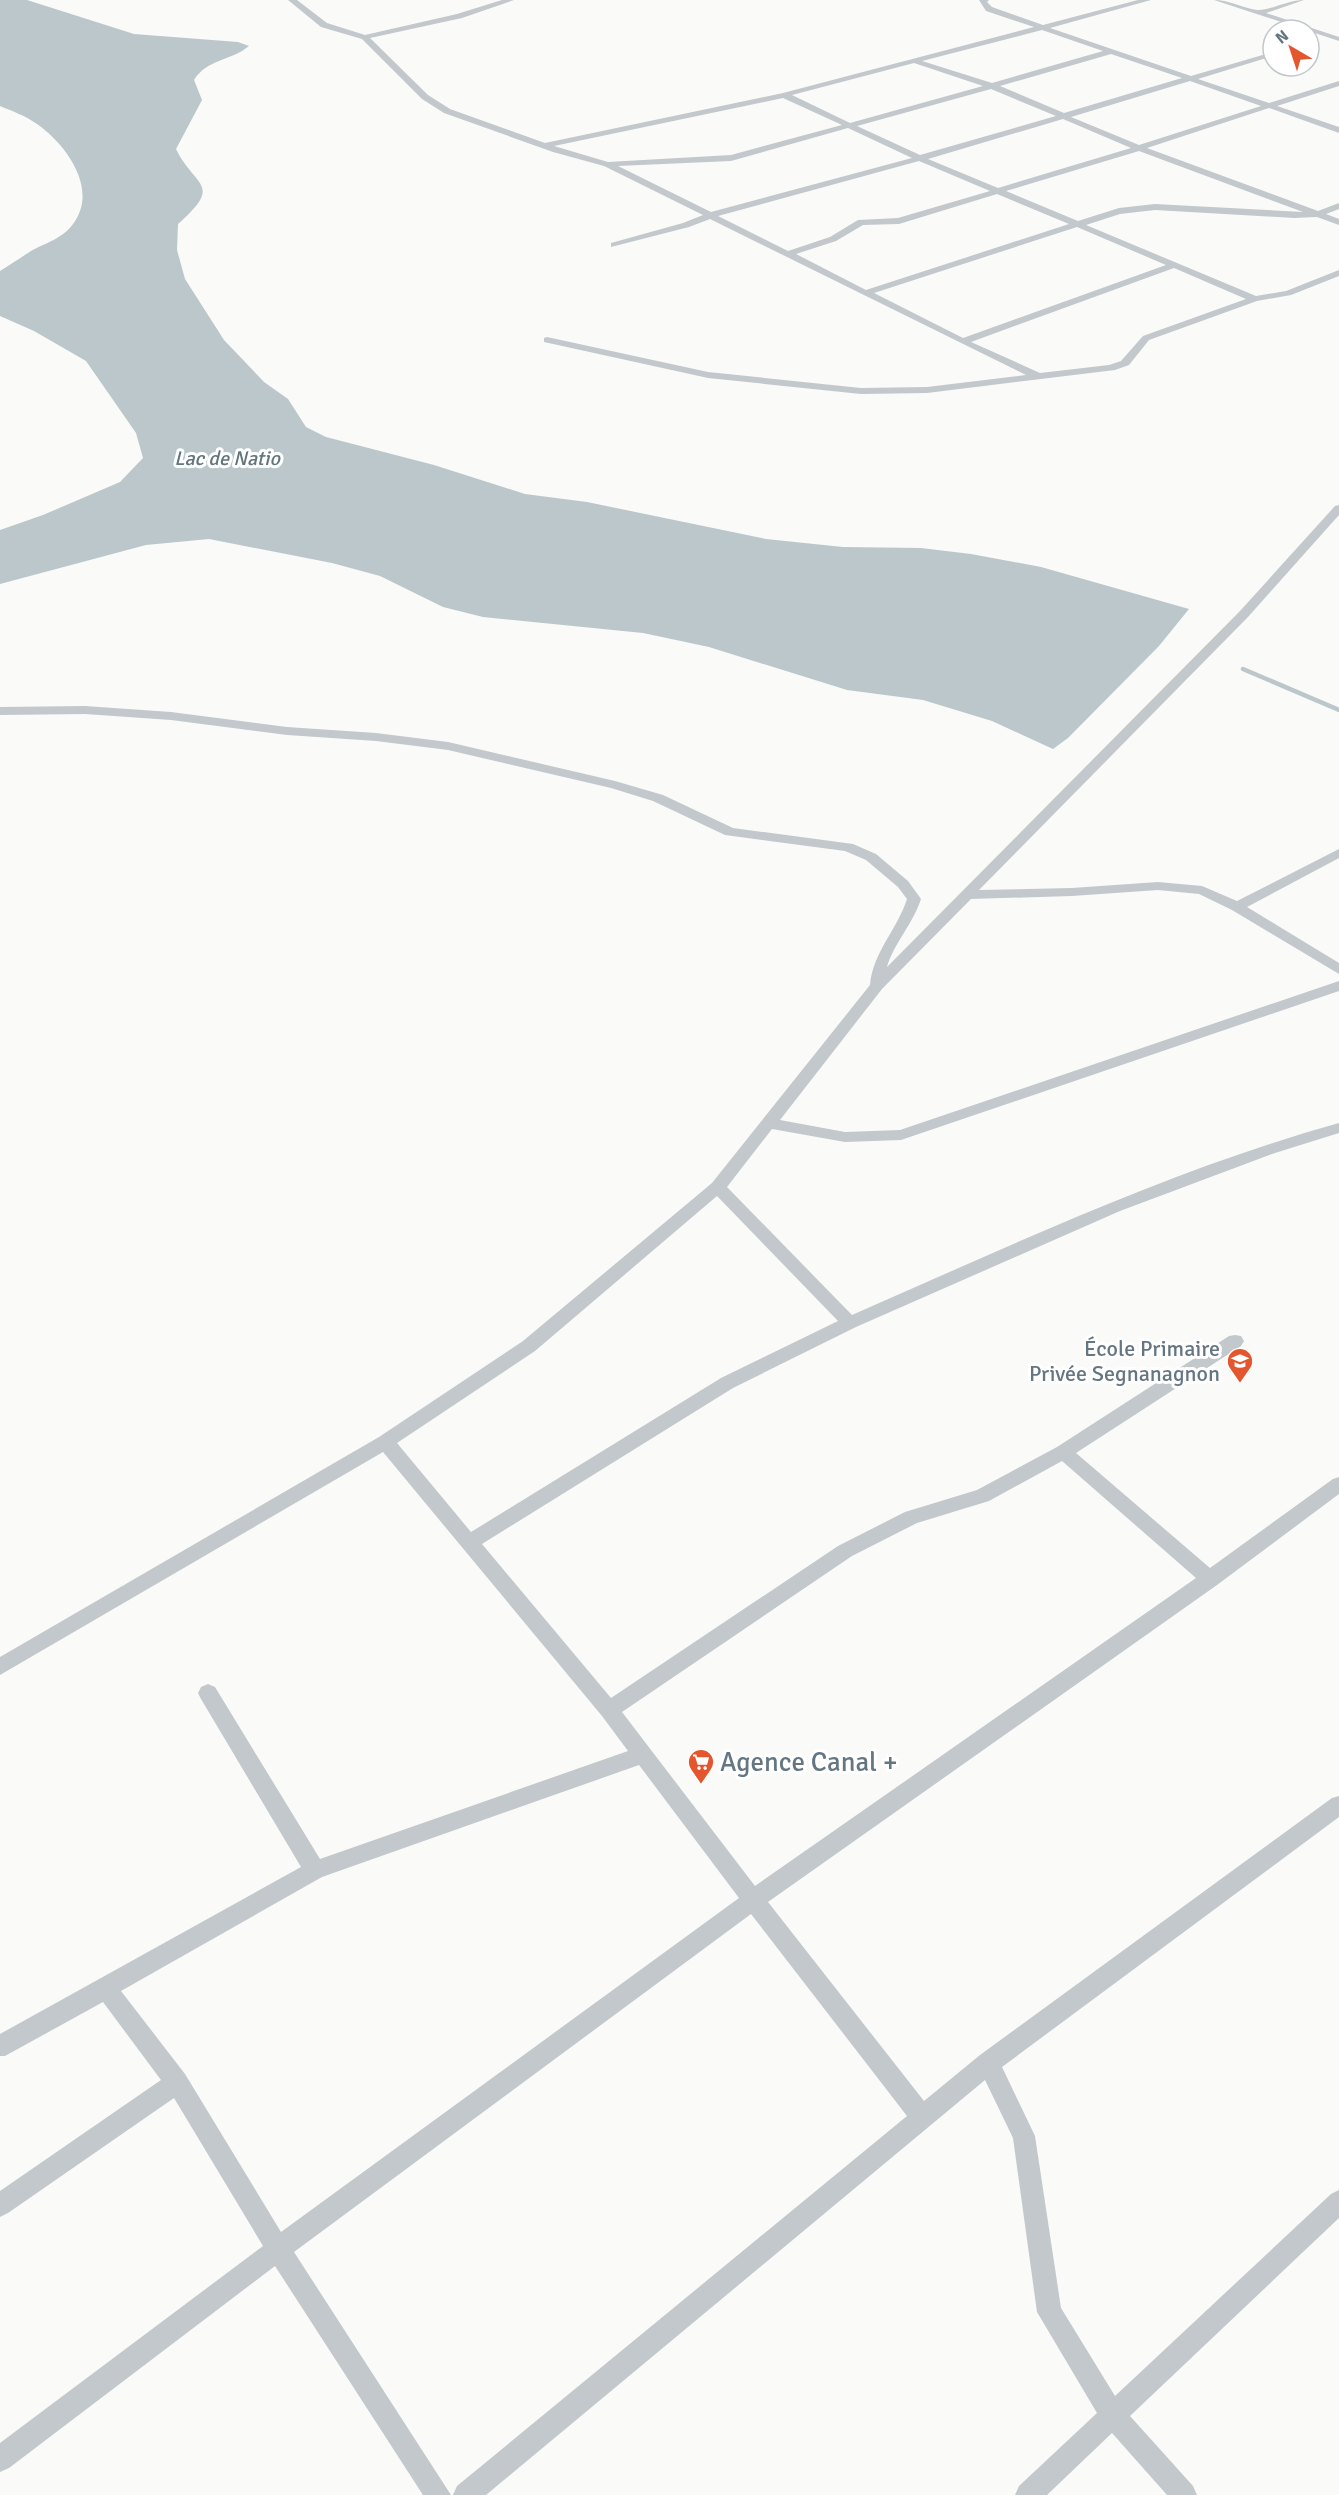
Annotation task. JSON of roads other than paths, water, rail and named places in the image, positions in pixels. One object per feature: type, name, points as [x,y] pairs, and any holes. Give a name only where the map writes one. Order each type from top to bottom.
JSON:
[{"type":"street","points":[[292,0],[324,25],[365,37],[425,97],[447,111],[544,146],[607,165],[1014,367],[1038,376]]},
{"type":"street","points":[[365,37],[459,16],[510,0]]},
{"type":"street","points":[[985,0],[982,1],[989,9],[1339,130]]},
{"type":"street","points":[[544,146],[784,95],[1147,0]]},
{"type":"street","points":[[1218,0],[1336,36]]},
{"type":"street","points":[[1258,13],[1300,0]]},
{"type":"street","points":[[1321,40],[1336,36]]},
{"type":"street","points":[[607,165],[730,158],[1108,52]]},
{"type":"street","points":[[614,245],[686,225],[711,215],[917,157],[957,148],[1261,58]]},
{"type":"street","points":[[914,61],[992,86],[1139,148],[1339,222]]},
{"type":"street","points":[[788,254],[833,239],[861,222],[899,221],[999,192],[1339,83]]},
{"type":"street","points":[[784,95],[917,157],[1255,300]]},
{"type":"street","points":[[865,293],[1119,211],[1155,207],[1318,214],[1339,206]]},
{"type":"street","points":[[964,341],[1174,265]]},
{"type":"street","points":[[547,340],[708,375],[861,391],[927,390],[1111,368],[1125,363],[1146,338],[1339,273]]},
{"type":"street","points":[[0,1667],[384,1442],[529,1346],[718,1187],[877,986],[1244,614],[1339,508]]},
{"type":"street","points":[[0,711],[85,710],[160,715],[287,731],[376,737],[448,746],[615,785],[658,798],[730,832],[848,847],[871,857],[903,884],[914,899],[911,914],[882,956],[877,969],[877,986]]},
{"type":"street","points":[[1237,907],[1339,853]]},
{"type":"street","points":[[966,895],[1062,893],[1158,886],[1202,890],[1237,907],[1339,969]]},
{"type":"street","points":[[768,1123],[845,1137],[902,1135],[1339,986]]},
{"type":"street","points":[[469,1543],[727,1383],[850,1323],[1114,1207],[1269,1149],[1339,1128]]},
{"type":"street","points":[[718,1187],[850,1323]]},
{"type":"street","points":[[609,1710],[845,1551],[912,1517],[983,1496],[1063,1452],[1235,1341]]},
{"type":"street","points":[[384,1442],[609,1710],[921,2116]]},
{"type":"street","points":[[1063,1452],[1210,1579]]},
{"type":"street","points":[[0,2459],[278,2249],[753,1900],[1210,1579],[1339,1484]]},
{"type":"street","points":[[208,1694],[315,1870]]},
{"type":"street","points":[[0,2045],[315,1870],[643,1755]]},
{"type":"street","points":[[466,2495],[921,2116],[988,2063],[1338,1807]]},
{"type":"street","points":[[105,1987],[177,2082],[278,2249],[438,2495]]},
{"type":"street","points":[[988,2063],[1024,2136],[1049,2312],[1112,2414],[1184,2495]]},
{"type":"street","points":[[0,2205],[177,2082]]},
{"type":"street","points":[[1028,2495],[1339,2202]]},
{"type":"water","name":"Lac de Natio","points":[[0,0],[27,0],[134,34],[238,42],[249,46],[235,55],[212,64],[199,73],[194,80],[202,100],[176,149],[197,179],[203,193],[192,211],[178,224],[177,250],[185,279],[224,340],[264,382],[288,399],[306,427],[326,437],[434,465],[525,494],[587,502],[766,539],[843,547],[921,548],[971,554],[1041,567],[1189,609],[1159,646],[1068,738],[1053,749],[992,721],[923,700],[847,690],[709,647],[643,633],[483,617],[443,607],[380,576],[332,563],[209,539],[146,545],[0,584],[0,530],[43,515],[120,482],[143,458],[136,433],[86,361],[34,331],[0,316],[0,271],[69,229],[80,211],[83,197],[76,169],[59,144],[33,121],[0,106]]},
{"type":"waterway","points":[[1243,669],[1339,710]]},
{"type":"place","name":"École Primaire Privée Segnanagnon","points":[[1240,1384]]},
{"type":"place","name":"Agence Canal +","points":[[701,1785]]}]
